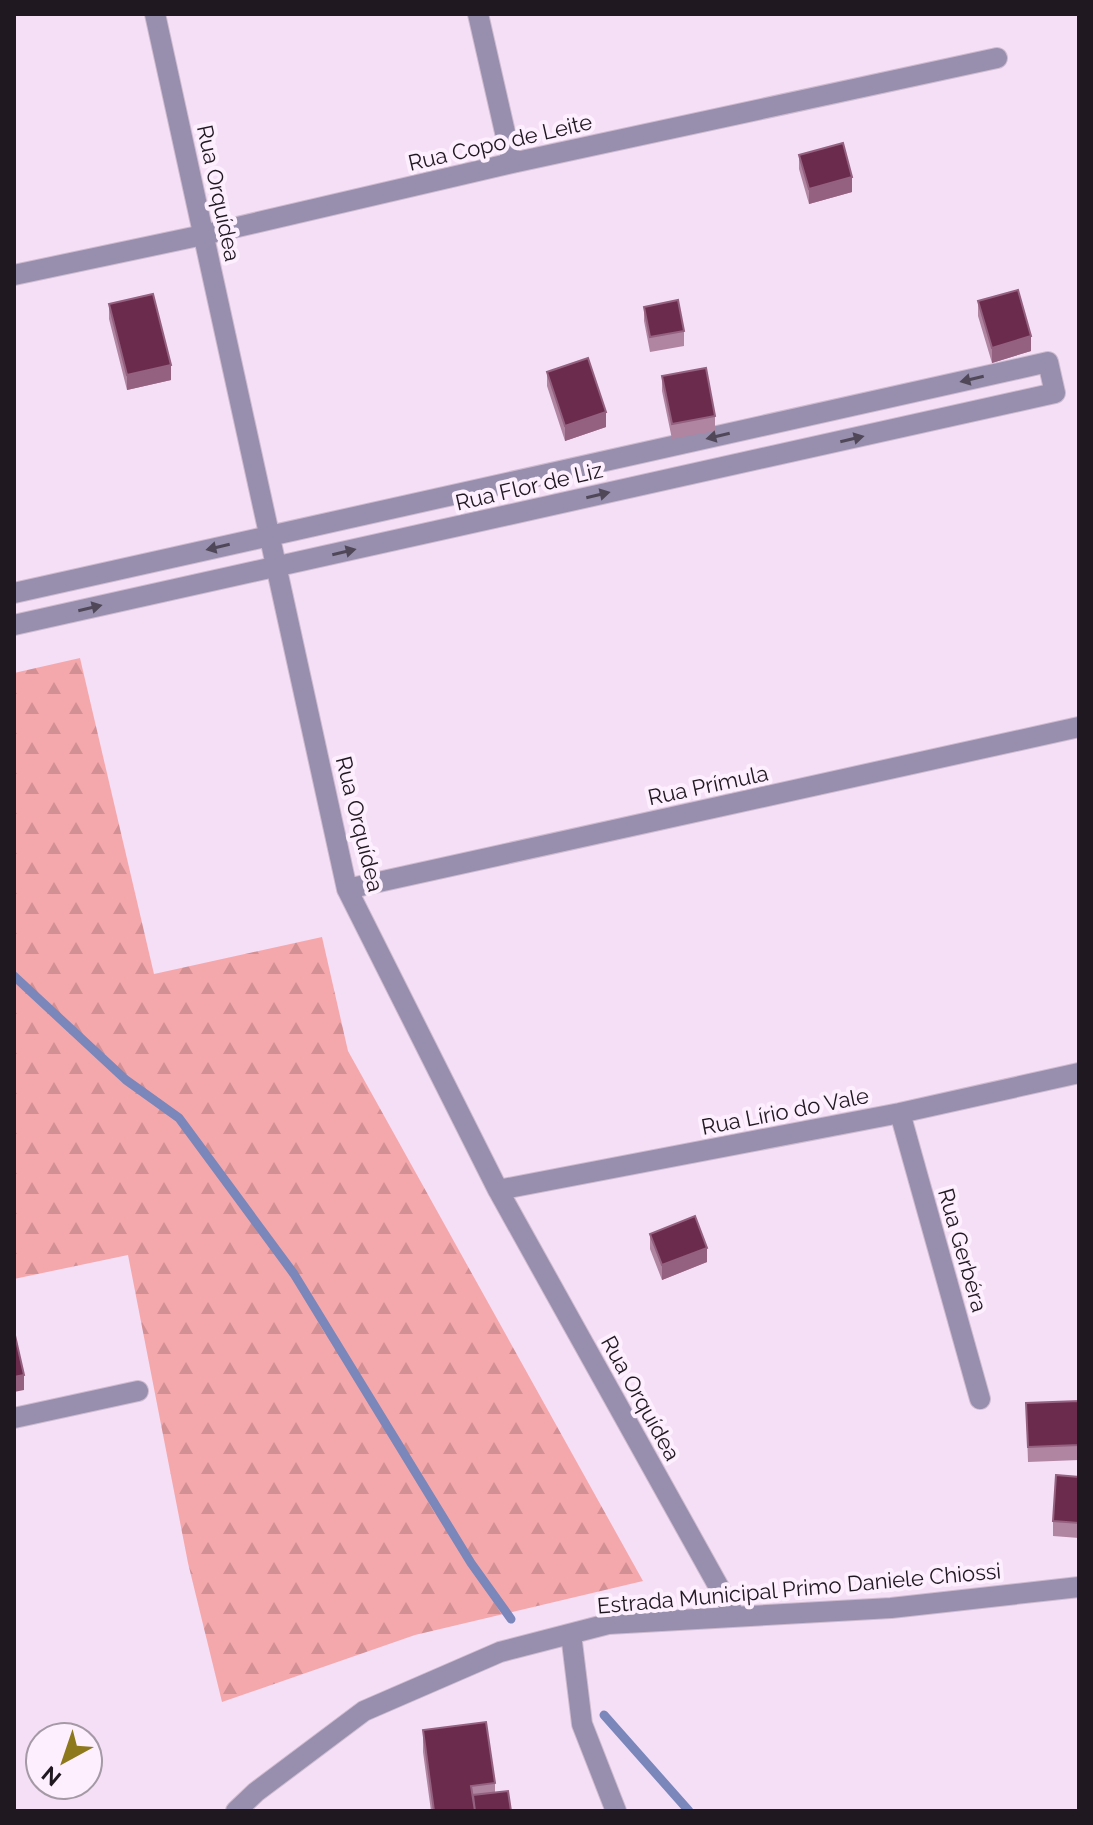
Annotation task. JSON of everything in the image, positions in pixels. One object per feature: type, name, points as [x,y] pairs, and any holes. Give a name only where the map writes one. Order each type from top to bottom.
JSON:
[{"type":"street","name":"Rua Orquídea","points":[[155,14],[347,889],[498,1190],[735,1616]]},
{"type":"street","points":[[478,14],[512,163]]},
{"type":"street","name":"Rua Copo de Leite","points":[[14,275],[997,58]]},
{"type":"street","name":"Rua Flor de Liz","points":[[14,593],[1048,362],[1055,393],[14,625]]},
{"type":"street","name":"Rua Prímula","points":[[347,889],[1079,727]]},
{"type":"street","name":"Rua Lírio do Vale","points":[[498,1190],[900,1113],[1079,1073]]},
{"type":"street","name":"Rua Gerbéra","points":[[900,1113],[980,1399]]},
{"type":"street","points":[[14,1418],[138,1391]]},
{"type":"street","name":"Estrada Municipal Primo Daniele Chiossi","points":[[236,1811],[256,1792],[364,1711],[500,1652],[608,1624],[891,1608],[1079,1587]]},
{"type":"street","points":[[571,1634],[582,1724],[616,1811]]},
{"type":"green space","points":[[80,658],[154,974],[322,937],[348,1051],[643,1581],[415,1635],[222,1702],[188,1563],[128,1255],[14,1279],[14,673]]},
{"type":"building","points":[[843,143],[852,177],[809,189],[799,155]]},
{"type":"building","points":[[1018,290],[1031,336],[992,348],[978,301]]},
{"type":"building","points":[[153,294],[171,365],[127,375],[109,304]]},
{"type":"building","points":[[678,300],[684,331],[650,337],[644,307]]},
{"type":"building","points":[[588,358],[606,412],[565,426],[547,372]]},
{"type":"building","points":[[706,368],[715,416],[672,424],[662,376]]},
{"type":"building","points":[[695,1216],[707,1248],[662,1265],[650,1234]]},
{"type":"building","points":[[14,1331],[24,1375],[14,1377]]},
{"type":"building","points":[[1079,1401],[1079,1445],[1028,1447],[1026,1403]]},
{"type":"building","points":[[1056,1475],[1079,1477],[1079,1523],[1053,1521]]},
{"type":"building","points":[[486,1722],[495,1783],[471,1786],[475,1811],[434,1811],[423,1730]]},
{"type":"building","points":[[508,1791],[511,1811],[475,1811],[473,1795]]},
{"type":"waterway","points":[[14,976],[126,1080],[179,1118],[294,1274],[471,1563],[511,1619]]},
{"type":"waterway","points":[[604,1715],[689,1811]]}]
